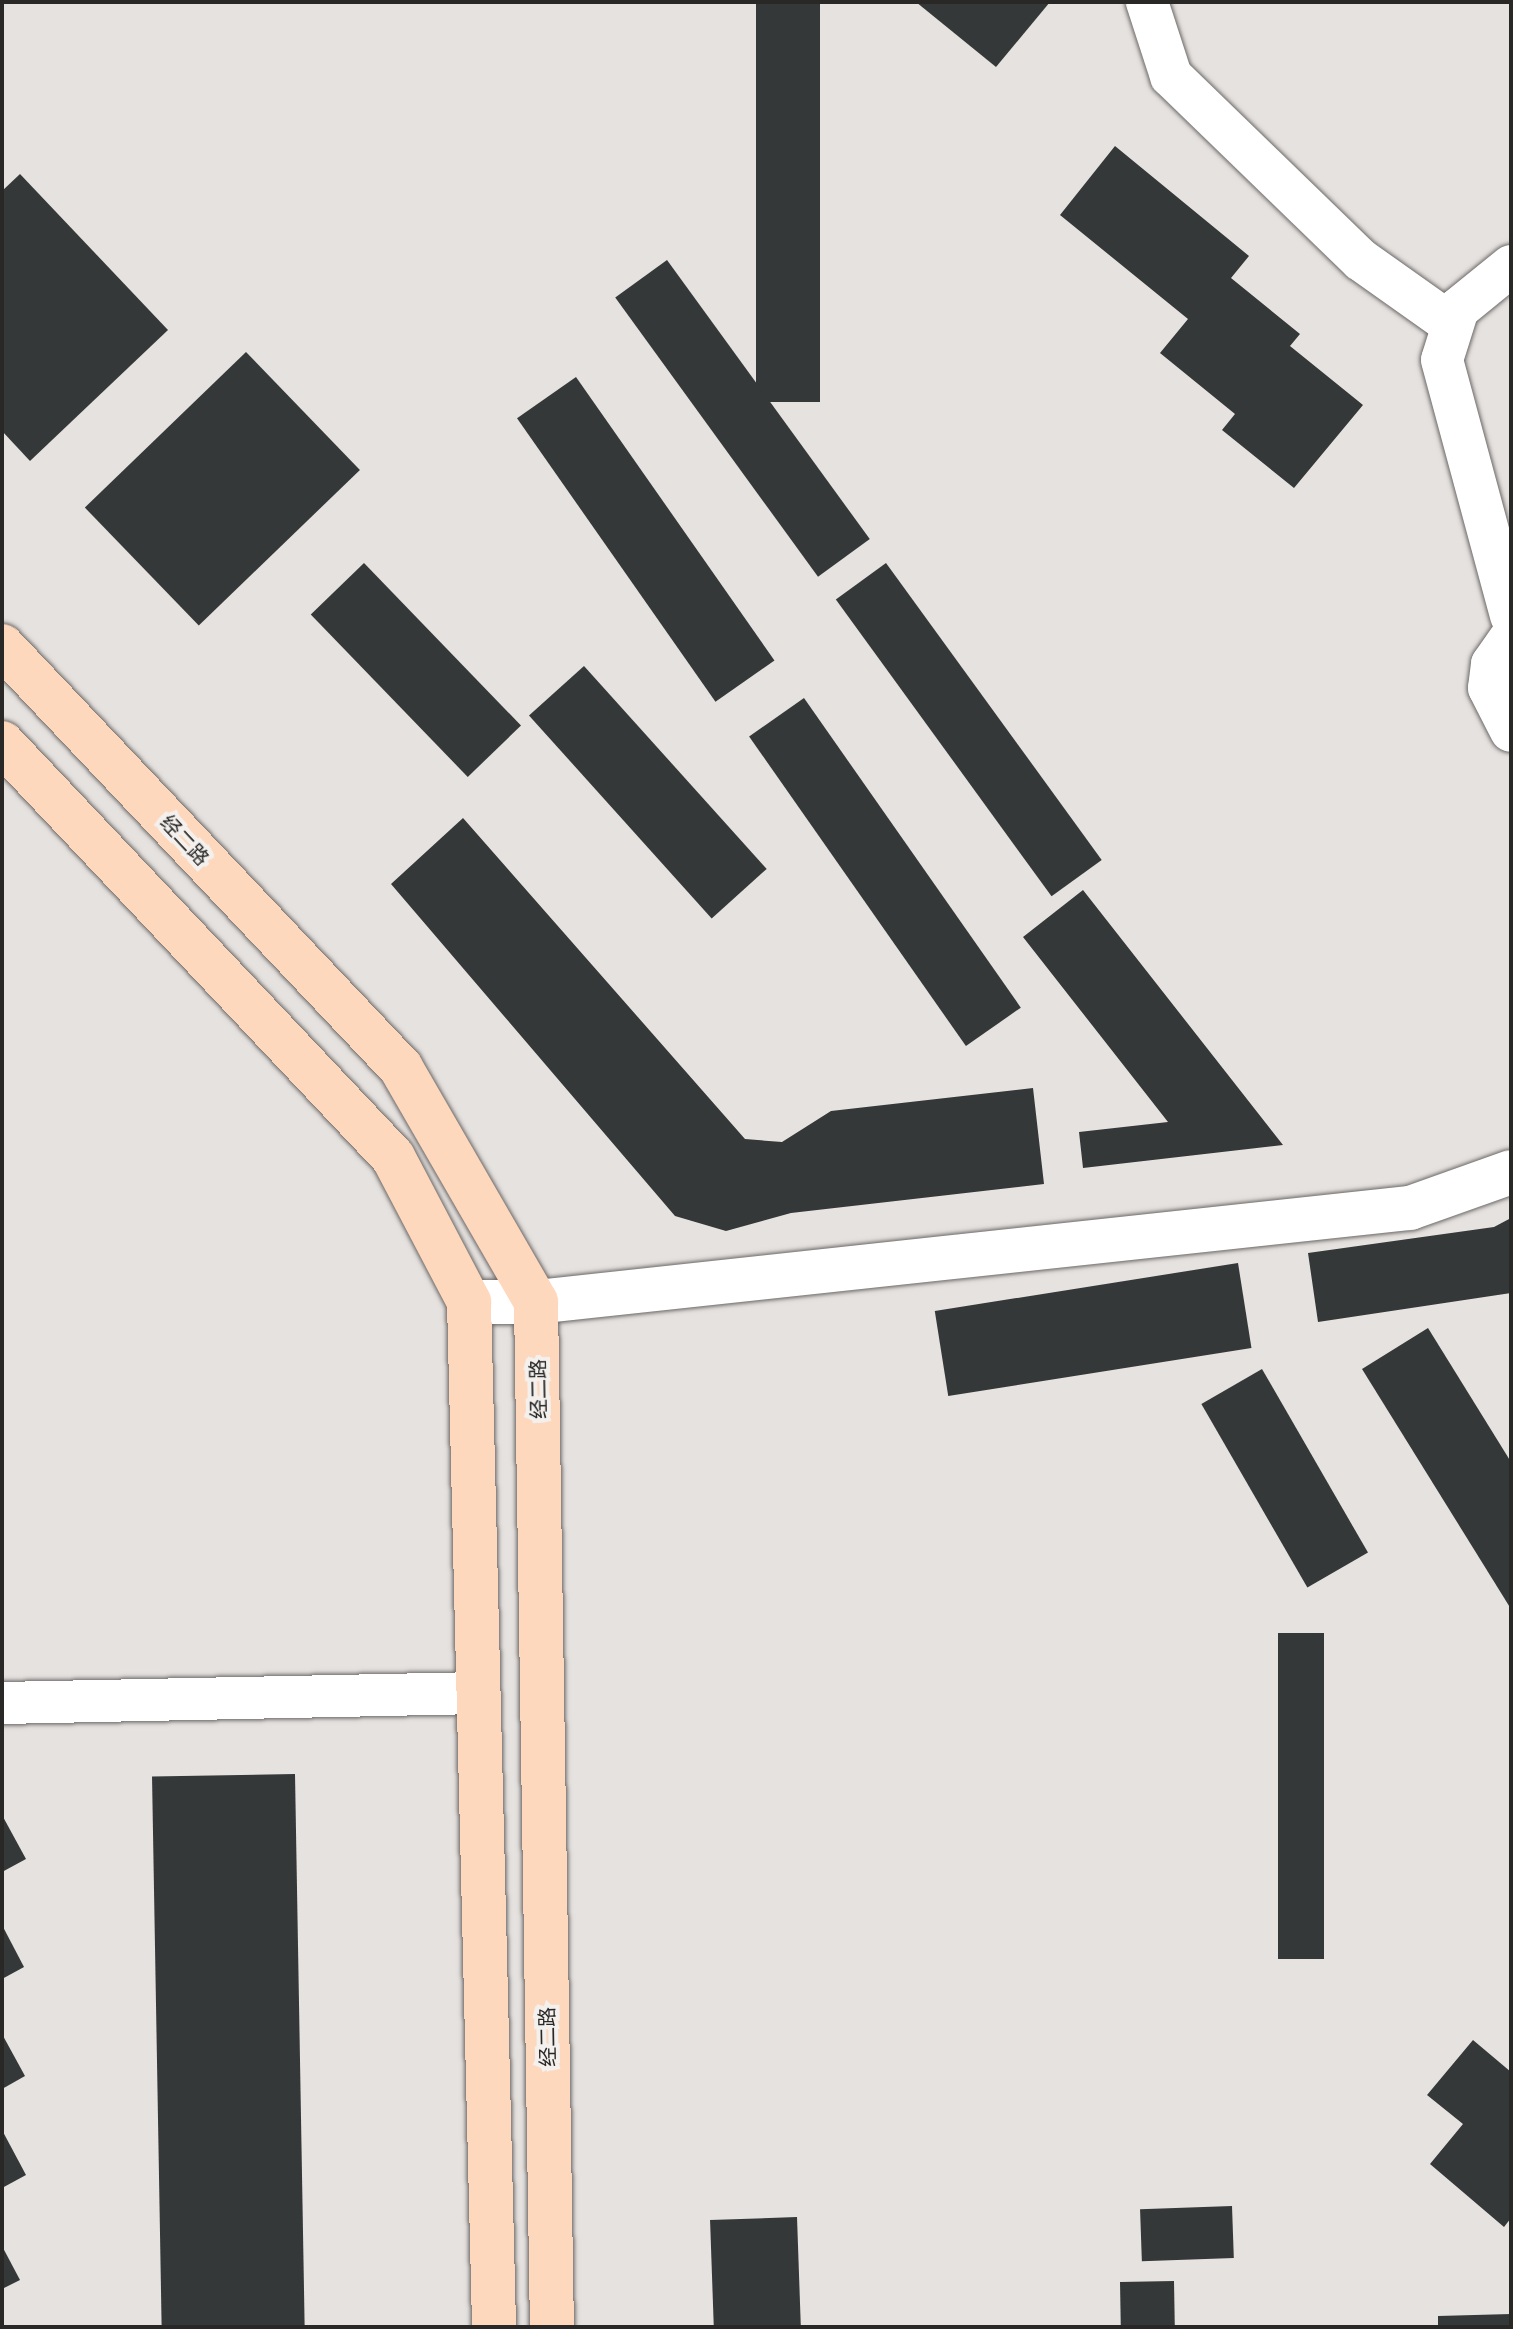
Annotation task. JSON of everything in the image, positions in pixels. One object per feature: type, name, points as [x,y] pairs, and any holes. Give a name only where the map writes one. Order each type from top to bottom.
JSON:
[{"type":"main road","name":"经二路","points":[[2,646],[401,1068],[536,1302],[552,2327]]},
{"type":"main road","points":[[2,743],[393,1157],[469,1302],[494,2327]]},
{"type":"street","points":[[1147,2],[1171,76],[1361,260],[1450,323]]},
{"type":"street","points":[[1511,266],[1450,323],[1444,382],[1511,616]]},
{"type":"street","points":[[1511,637],[1492,664],[1489,688],[1511,731]]},
{"type":"street","points":[[469,1302],[536,1302],[1410,1208],[1511,1172]]},
{"type":"street","points":[[2,1703],[479,1693]]},
{"type":"building","points":[[756,2],[820,2],[820,402],[756,402]]},
{"type":"building","points":[[916,2],[1050,2],[996,67]]},
{"type":"building","points":[[1115,146],[1249,256],[1231,278],[1300,334],[1290,346],[1363,405],[1294,488],[1222,430],[1235,414],[1160,353],[1188,319],[1060,215]]},
{"type":"building","points":[[20,174],[168,330],[30,461],[2,431],[2,191]]},
{"type":"building","points":[[667,260],[870,539],[818,577],[615,298]]},
{"type":"building","points":[[246,352],[360,470],[199,626],[85,508]]},
{"type":"building","points":[[576,377],[774,660],[715,702],[517,418]]},
{"type":"building","points":[[364,563],[521,726],[468,777],[311,614]]},
{"type":"building","points":[[886,563],[1102,860],[1052,896],[836,599]]},
{"type":"building","points":[[584,666],[767,869],[712,918],[529,716]]},
{"type":"building","points":[[804,698],[1021,1008],[966,1046],[749,736]]},
{"type":"building","points":[[463,818],[745,1139],[782,1142],[831,1111],[1033,1088],[1044,1184],[791,1213],[726,1231],[675,1216],[391,884]]},
{"type":"building","points":[[1083,890],[1283,1145],[1083,1168],[1079,1132],[1168,1122],[1023,937]]},
{"type":"building","points":[[1511,1218],[1511,1293],[1318,1322],[1308,1253],[1494,1227]]},
{"type":"building","points":[[1238,1263],[1251,1348],[948,1396],[935,1311]]},
{"type":"building","points":[[1428,1328],[1511,1462],[1511,1609],[1362,1369]]},
{"type":"building","points":[[1262,1369],[1368,1553],[1307,1588],[1201,1404]]},
{"type":"building","points":[[1278,1633],[1324,1633],[1324,1959],[1278,1959]]},
{"type":"building","points":[[295,1774],[305,2327],[162,2327],[152,1776]]},
{"type":"building","points":[[2,1815],[26,1859],[2,1872]]},
{"type":"building","points":[[2,1925],[24,1967],[2,1979]]},
{"type":"building","points":[[2,2034],[25,2076],[2,2089]]},
{"type":"building","points":[[1473,2040],[1511,2072],[1511,2218],[1504,2227],[1430,2164],[1463,2124],[1427,2095]]},
{"type":"building","points":[[2,2130],[26,2175],[2,2188]]},
{"type":"building","points":[[1232,2206],[1234,2258],[1142,2261],[1140,2209]]},
{"type":"building","points":[[797,2217],[801,2327],[714,2327],[710,2220]]},
{"type":"building","points":[[2,2246],[20,2280],[2,2289]]},
{"type":"building","points":[[1174,2281],[1175,2327],[1121,2327],[1120,2282]]},
{"type":"building","points":[[1511,2314],[1511,2327],[1438,2327],[1438,2316]]}]
